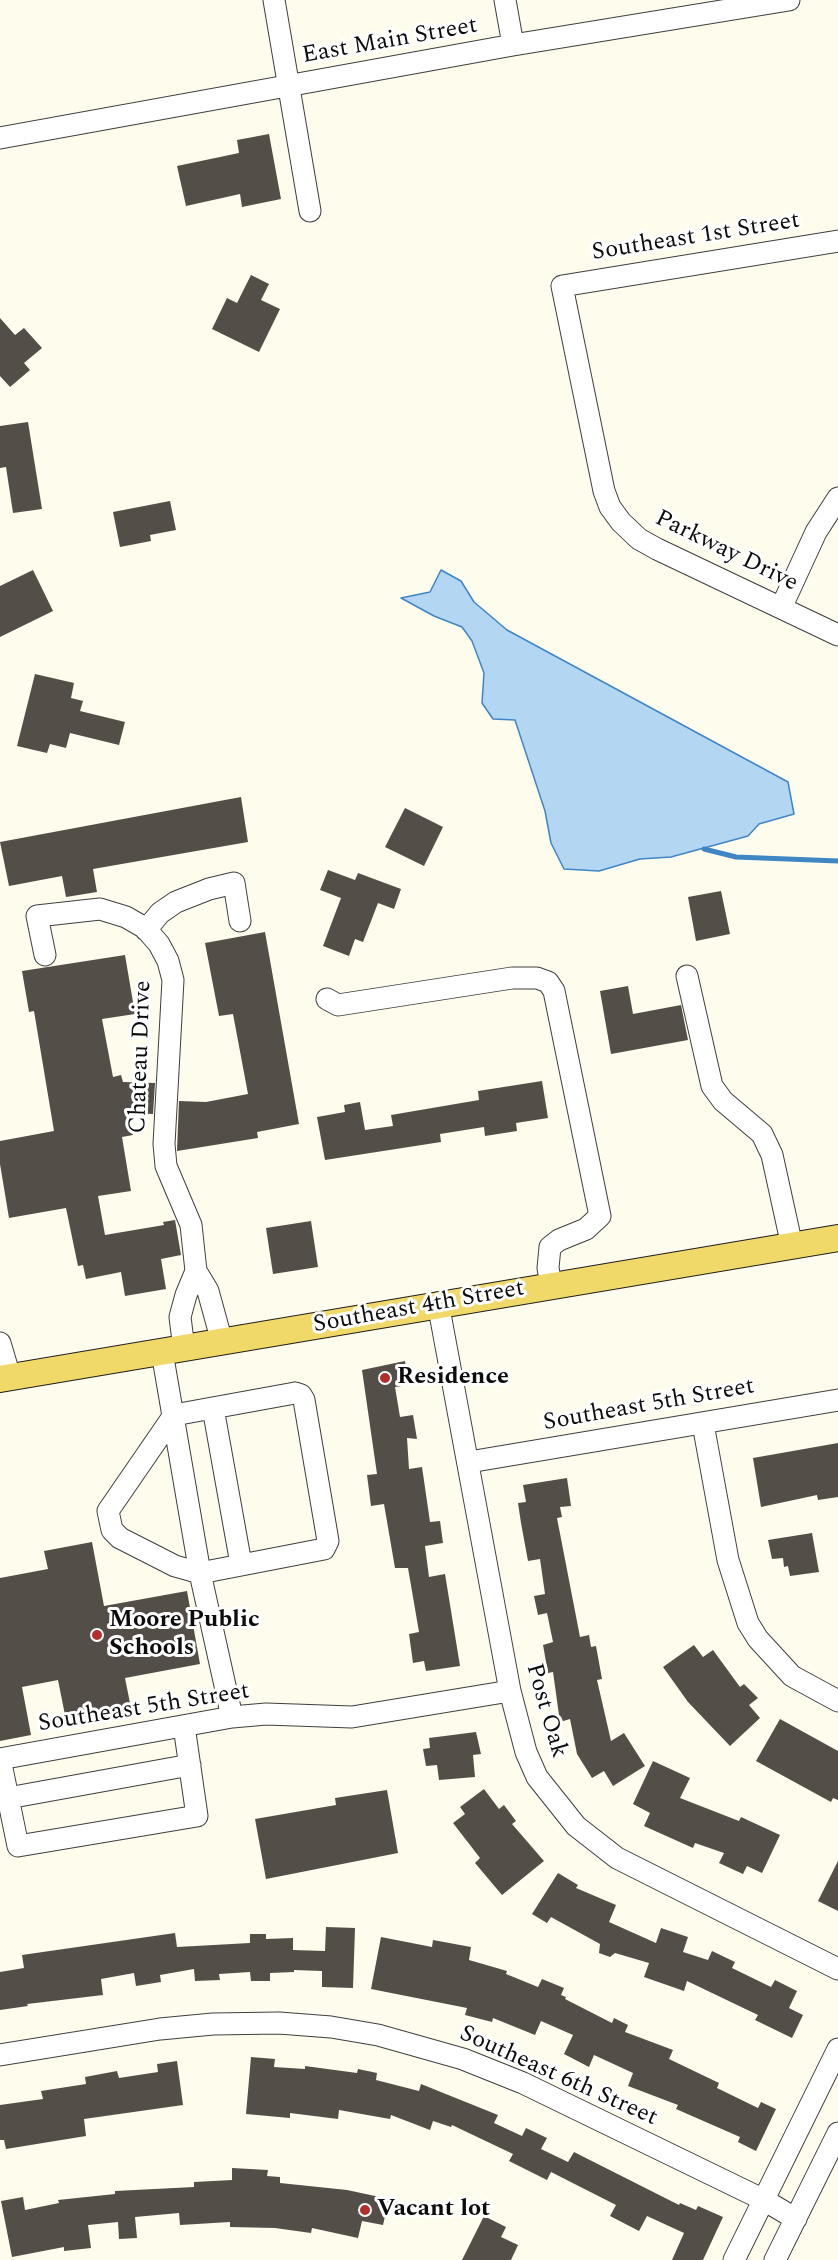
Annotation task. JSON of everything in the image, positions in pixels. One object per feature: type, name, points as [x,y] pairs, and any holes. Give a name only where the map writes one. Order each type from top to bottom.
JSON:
[{"type":"main road","name":"Southeast 4th Street","points":[[5,1378],[173,1351],[438,1303],[838,1238]]},
{"type":"street","points":[[274,0],[287,87],[310,211]]},
{"type":"street","points":[[505,0],[513,45]]},
{"type":"street","name":"East Main Street","points":[[0,138],[740,4],[789,0]]},
{"type":"street","name":"Southeast 1st Street","points":[[562,286],[838,241]]},
{"type":"street","name":"Parkway Drive","points":[[562,286],[598,468],[610,507],[639,539],[838,635]]},
{"type":"street","points":[[781,608],[816,532],[838,498]]},
{"type":"street","points":[[146,930],[160,913],[176,902],[209,889],[234,883],[240,921]]},
{"type":"street","name":"Chateau Drive","points":[[45,955],[37,916],[100,909],[126,917],[146,930],[159,944],[168,961],[172,980],[164,1144],[170,1179],[191,1225],[196,1271],[208,1291],[222,1342]]},
{"type":"street","points":[[687,976],[712,1086],[723,1101],[762,1134],[772,1155],[792,1246]]},
{"type":"street","points":[[327,999],[338,1005],[512,978],[537,978],[548,982],[554,992],[600,1216],[586,1229],[559,1239],[550,1247],[548,1268],[551,1285]]},
{"type":"street","name":"Chateau Drive","points":[[196,1271],[186,1294],[173,1351],[174,1415],[200,1573],[232,1717]]},
{"type":"street","name":"Post Oak","points":[[438,1303],[510,1690],[526,1752],[537,1777],[576,1826],[618,1858],[838,1969]]},
{"type":"street","points":[[0,1343],[5,1378]]},
{"type":"street","points":[[295,1393],[301,1395],[304,1400],[327,1545],[324,1548],[200,1573],[175,1566],[120,1538],[109,1523],[108,1511],[174,1415],[295,1393]]},
{"type":"street","name":"Southeast 5th Street","points":[[469,1462],[838,1400]]},
{"type":"street","points":[[213,1408],[241,1564]]},
{"type":"street","points":[[703,1424],[728,1560],[748,1623],[758,1639],[792,1676],[838,1701]]},
{"type":"street","name":"Southeast 5th Street","points":[[0,1759],[250,1714],[352,1717],[510,1690]]},
{"type":"street","points":[[0,1759],[18,1846],[197,1816],[184,1726]]},
{"type":"street","points":[[8,1798],[190,1765]]},
{"type":"street","name":"Southeast 6th Street","points":[[0,2055],[160,2029],[213,2024],[279,2023],[331,2027],[369,2034],[463,2059],[523,2083],[764,2200],[796,2219]]},
{"type":"street","points":[[734,2260],[838,2049]]},
{"type":"street","points":[[776,2260],[838,2133]]},
{"type":"water","points":[[441,570],[461,581],[474,602],[507,630],[788,782],[794,814],[759,824],[748,836],[671,857],[640,859],[599,871],[564,869],[551,843],[545,811],[515,720],[493,719],[482,703],[484,673],[472,641],[462,627],[434,616],[401,598],[430,592]]},
{"type":"building","points":[[269,134],[281,199],[242,207],[240,194],[186,206],[177,166],[239,153],[237,140]]},
{"type":"building","points":[[251,275],[269,284],[261,300],[280,309],[259,352],[212,329],[227,298],[237,303]]},
{"type":"building","points":[[0,318],[15,335],[24,328],[42,348],[24,363],[30,370],[10,387],[0,376]]},
{"type":"building","points":[[28,422],[42,509],[13,513],[6,467],[0,468],[0,426]]},
{"type":"building","points":[[170,501],[176,530],[150,535],[151,541],[120,547],[113,512]]},
{"type":"building","points":[[33,570],[53,611],[0,637],[0,586]]},
{"type":"building","points":[[35,674],[74,683],[71,698],[83,701],[80,711],[125,722],[119,745],[70,733],[66,748],[50,744],[47,753],[17,746]]},
{"type":"building","points":[[241,797],[248,842],[93,869],[97,892],[66,897],[62,876],[9,886],[0,842]]},
{"type":"building","points":[[405,808],[443,827],[424,866],[385,847]]},
{"type":"building","points":[[328,870],[355,880],[358,873],[401,889],[394,909],[378,903],[363,942],[355,939],[349,956],[323,946],[341,898],[320,890]]},
{"type":"building","points":[[721,891],[730,934],[696,941],[688,897]]},
{"type":"building","points":[[265,932],[299,1124],[257,1132],[258,1138],[177,1151],[179,1101],[206,1102],[248,1094],[233,1014],[219,1016],[205,943]]},
{"type":"building","points":[[125,955],[135,1014],[102,1019],[113,1077],[121,1075],[123,1082],[155,1083],[153,1114],[128,1113],[133,1135],[122,1137],[131,1191],[98,1196],[105,1235],[164,1225],[163,1222],[175,1220],[181,1255],[161,1259],[166,1289],[125,1296],[121,1272],[86,1279],[83,1265],[78,1266],[66,1208],[9,1218],[0,1164],[0,1141],[54,1131],[34,1011],[29,1012],[22,971]]},
{"type":"building","points":[[628,986],[633,1014],[681,1005],[688,1040],[611,1054],[600,991]]},
{"type":"building","points":[[542,1081],[548,1118],[516,1123],[517,1131],[485,1136],[484,1127],[440,1134],[441,1142],[325,1160],[317,1117],[345,1112],[344,1105],[360,1102],[365,1130],[393,1126],[391,1115],[479,1100],[478,1091]]},
{"type":"building","points":[[311,1221],[318,1267],[273,1274],[266,1228]]},
{"type":"building","points":[[405,1361],[408,1385],[395,1387],[400,1417],[413,1415],[417,1439],[407,1438],[409,1469],[422,1467],[430,1522],[440,1521],[443,1543],[425,1546],[429,1577],[445,1574],[460,1666],[426,1671],[424,1661],[413,1663],[409,1634],[419,1632],[408,1568],[395,1568],[384,1504],[371,1506],[367,1475],[377,1474],[362,1370]]},
{"type":"building","points":[[838,1443],[838,1497],[818,1500],[817,1495],[761,1507],[753,1458]]},
{"type":"building","points":[[567,1478],[571,1506],[560,1507],[562,1517],[557,1518],[580,1637],[589,1635],[591,1647],[596,1646],[602,1679],[597,1680],[611,1741],[624,1733],[645,1766],[613,1786],[604,1771],[592,1778],[577,1754],[570,1719],[560,1722],[553,1672],[548,1673],[543,1645],[553,1642],[547,1613],[538,1615],[534,1596],[545,1594],[540,1559],[528,1561],[518,1503],[526,1502],[523,1485]]},
{"type":"building","points":[[812,1533],[819,1572],[790,1576],[788,1566],[784,1567],[783,1558],[772,1559],[768,1540]]},
{"type":"building","name":"Moore Public Schools","points":[[92,1542],[104,1606],[187,1591],[200,1664],[125,1678],[131,1708],[66,1720],[58,1680],[22,1687],[31,1735],[0,1741],[0,1578],[48,1569],[44,1551]]},
{"type":"building","points":[[694,1645],[703,1657],[713,1650],[740,1687],[744,1684],[758,1698],[749,1705],[760,1718],[730,1746],[688,1702],[663,1667]]},
{"type":"building","points":[[780,1719],[838,1751],[838,1800],[833,1798],[831,1802],[756,1761]]},
{"type":"building","points":[[476,1732],[481,1754],[473,1755],[475,1777],[439,1780],[437,1765],[426,1766],[423,1749],[430,1748],[429,1738]]},
{"type":"building","points":[[653,1761],[690,1778],[680,1798],[739,1821],[741,1817],[780,1835],[762,1873],[747,1866],[743,1874],[719,1863],[724,1853],[695,1843],[693,1848],[644,1826],[650,1813],[633,1804]]},
{"type":"building","points":[[484,1789],[499,1809],[504,1805],[516,1821],[512,1824],[544,1861],[502,1895],[475,1863],[480,1858],[453,1823],[465,1814],[460,1807]]},
{"type":"building","points":[[387,1790],[398,1853],[266,1879],[255,1819],[336,1805],[335,1798]]},
{"type":"building","points":[[838,1861],[838,1911],[818,1901]]},
{"type":"building","points":[[558,1873],[578,1885],[576,1888],[616,1905],[609,1922],[656,1943],[661,1928],[688,1937],[683,1952],[708,1960],[712,1951],[735,1962],[732,1968],[771,1987],[775,1980],[797,1991],[789,2008],[803,2015],[792,2038],[755,2020],[758,2015],[687,1981],[684,1991],[644,1977],[649,1963],[615,1953],[610,1957],[599,1953],[600,1944],[551,1917],[547,1923],[532,1914]]},
{"type":"building","points":[[326,1927],[355,1928],[353,1988],[322,1987],[322,1971],[294,1970],[294,1972],[270,1973],[270,1981],[251,1981],[250,1972],[219,1974],[220,1980],[195,1981],[194,1969],[160,1975],[161,1982],[136,1986],[134,1973],[101,1979],[103,1995],[27,2004],[28,2006],[0,2010],[0,1972],[24,1968],[22,1955],[175,1933],[177,1947],[250,1943],[250,1934],[266,1934],[266,1939],[293,1938],[293,1950],[325,1951]]},
{"type":"building","points":[[381,1937],[432,1947],[433,1940],[471,1947],[469,1960],[507,1971],[506,1974],[538,1987],[542,1979],[564,1988],[561,1995],[566,1997],[565,1999],[612,2023],[614,2018],[628,2025],[625,2032],[673,2050],[669,2059],[719,2083],[717,2088],[758,2108],[761,2102],[776,2109],[756,2151],[738,2142],[740,2137],[676,2109],[678,2105],[628,2086],[633,2073],[594,2055],[589,2067],[564,2054],[573,2035],[541,2021],[535,2035],[493,2018],[492,2022],[465,2015],[467,2008],[371,1989]]},
{"type":"building","points":[[251,2057],[275,2059],[274,2067],[305,2069],[305,2066],[357,2073],[358,2069],[377,2073],[376,2080],[419,2091],[421,2084],[498,2115],[494,2123],[522,2136],[526,2128],[547,2138],[541,2149],[568,2162],[574,2152],[679,2205],[680,2203],[696,2210],[698,2206],[723,2217],[703,2260],[672,2260],[684,2233],[647,2216],[639,2231],[610,2216],[616,2205],[551,2172],[547,2180],[509,2161],[513,2154],[452,2125],[451,2127],[433,2121],[430,2130],[391,2115],[390,2119],[339,2110],[338,2119],[290,2113],[290,2118],[246,2114]]},
{"type":"building","points":[[177,2061],[183,2105],[84,2119],[86,2136],[6,2149],[4,2140],[0,2140],[0,2105],[43,2099],[41,2091],[86,2084],[85,2077],[117,2071],[119,2078],[158,2072],[157,2064]]},
{"type":"building","points":[[232,2168],[268,2170],[267,2176],[280,2177],[280,2183],[347,2190],[389,2199],[383,2225],[362,2221],[358,2238],[312,2228],[311,2233],[275,2228],[230,2227],[230,2222],[180,2225],[179,2213],[135,2217],[137,2238],[119,2239],[118,2222],[88,2225],[91,2248],[64,2251],[64,2247],[12,2257],[1,2201],[23,2197],[25,2210],[59,2203],[58,2200],[115,2194],[115,2191],[194,2187],[194,2182],[232,2180]]},
{"type":"building","points":[[484,2216],[506,2227],[501,2237],[518,2245],[511,2260],[462,2260]]},
{"type":"waterway","points":[[704,849],[736,857],[838,861]]},
{"type":"place","name":"Residence","points":[[385,1378]]},
{"type":"place","name":"Moore Public Schools","points":[[97,1635]]},
{"type":"place","name":"Vacant lot","points":[[365,2210]]}]
